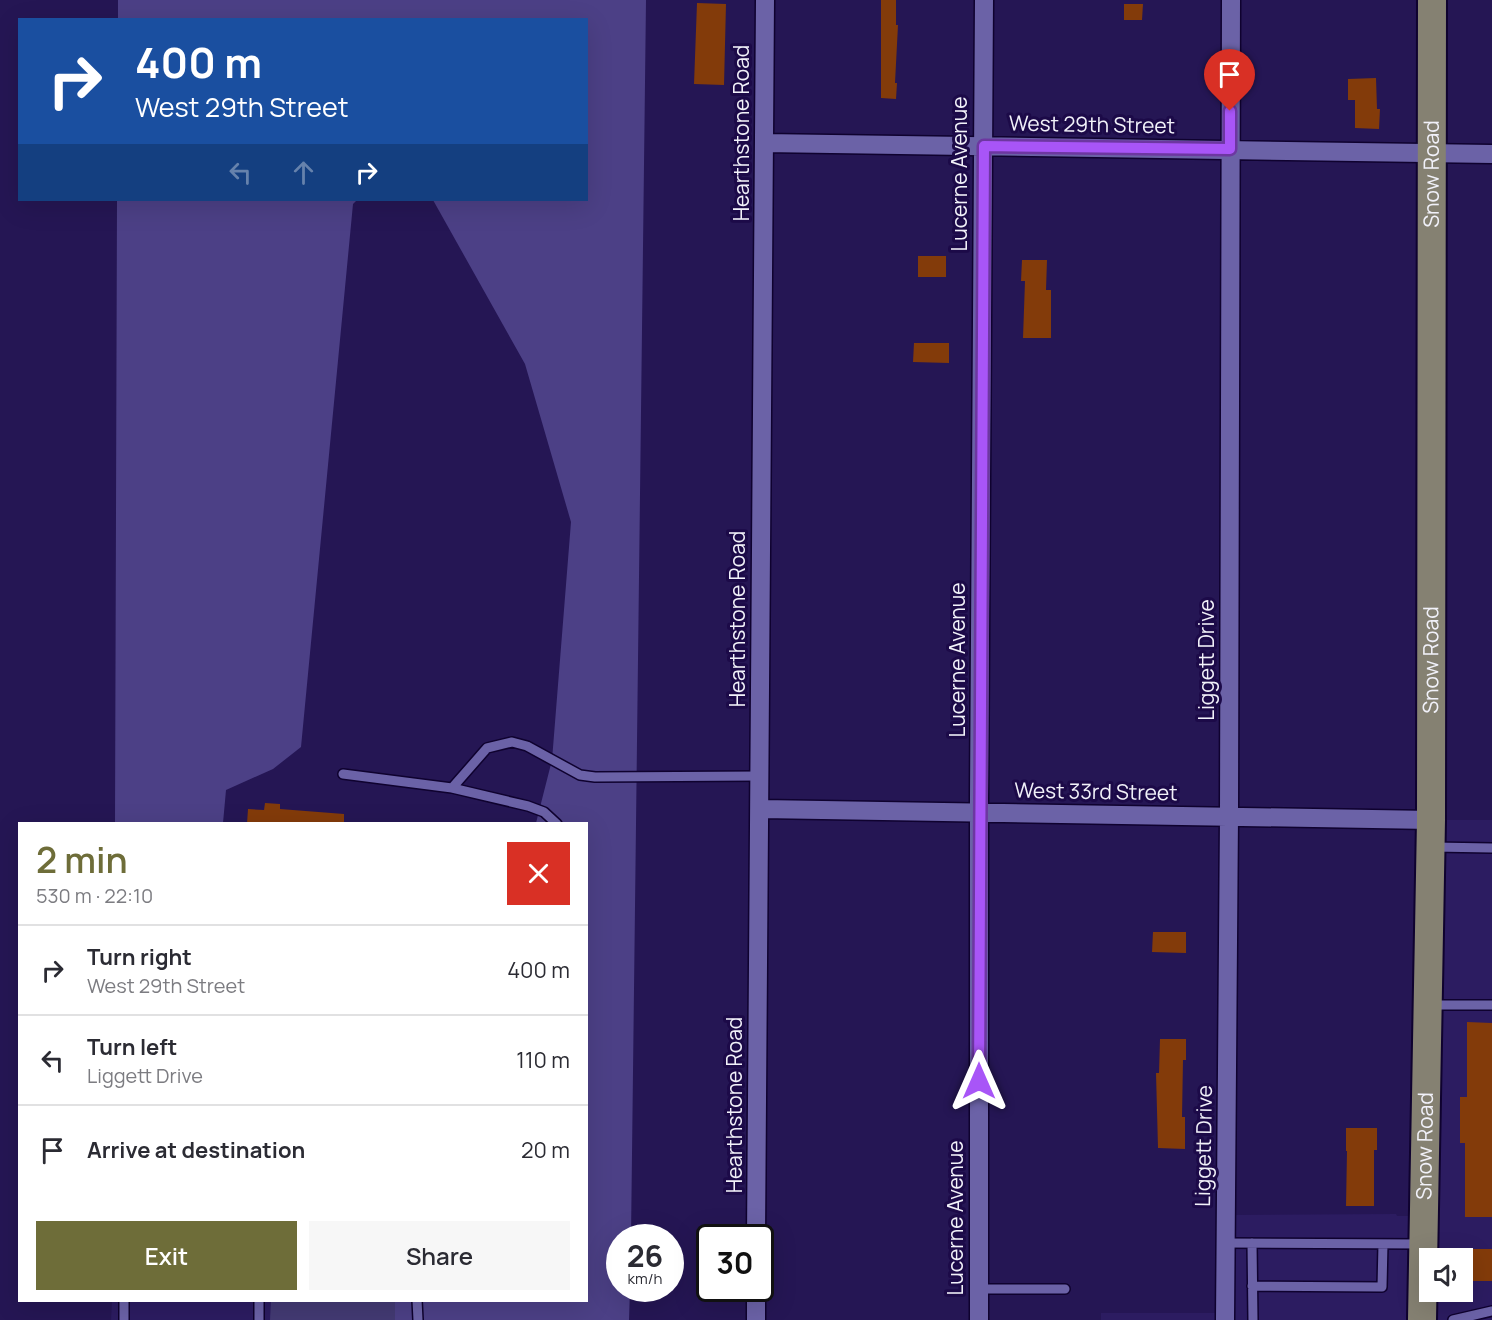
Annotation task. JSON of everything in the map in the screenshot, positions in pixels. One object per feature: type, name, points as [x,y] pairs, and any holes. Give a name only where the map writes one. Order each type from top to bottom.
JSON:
[{"type":"main road","name":"Snow Road","points":[[1422,1320],[1431,833],[1432,0]]},
{"type":"street","name":"Hearthstone Road","points":[[756,1224],[765,0]]},
{"type":"street","name":"Lucerne Avenue","points":[[979,1320],[979,813],[984,0]]},
{"type":"street","name":"Liggett Drive","points":[[1225,1320],[1231,0]]},
{"type":"street","name":"West 29th Street","points":[[764,143],[1492,154]]},
{"type":"street","name":"West 33rd Street","points":[[759,809],[1229,816],[1431,833]]},
{"type":"street","points":[[756,1302],[756,1320]]},
{"type":"lane","points":[[452,788],[487,748],[512,742],[527,746],[580,775],[595,777],[760,776]]},
{"type":"lane","points":[[343,774],[452,788],[528,806],[544,812],[555,822]]},
{"type":"lane","points":[[1431,833],[1492,848]]},
{"type":"lane","points":[[1428,1005],[1492,1005]]},
{"type":"lane","points":[[1225,1243],[1424,1244]]},
{"type":"lane","points":[[1252,1243],[1252,1320]]},
{"type":"lane","points":[[1252,1286],[1382,1287],[1383,1244]]},
{"type":"lane","points":[[979,1289],[1065,1289]]},
{"type":"lane","points":[[124,1302],[124,1320]]},
{"type":"lane","points":[[259,1302],[259,1320]]},
{"type":"lane","points":[[417,1302],[418,1320]]},
{"type":"lane","points":[[1452,1320],[1492,1311]]},
{"type":"shaded area","points":[[118,0],[646,0],[631,1224],[606,1224],[606,1302],[630,1302],[629,1320],[395,1320],[395,1302],[588,1302],[588,822],[536,822],[552,760],[571,522],[525,364],[434,201],[588,201],[588,18],[118,18]]},
{"type":"shaded area","points":[[117,201],[356,201],[353,204],[301,747],[273,769],[226,790],[223,822],[115,822]]},
{"type":"shaded area","points":[[1431,820],[1492,820],[1492,1320],[1101,1320],[1101,1313],[1225,1313],[1226,1215],[1396,1214],[1397,1216],[1424,1216]]},
{"type":"shaded area","points":[[112,1302],[271,1302],[271,1320],[111,1320]]},
{"type":"shaded area","points":[[271,1302],[395,1302],[395,1320],[270,1320]]},
{"type":"building","points":[[881,0],[896,0],[896,25],[898,25],[896,99],[881,98]]},
{"type":"building","points":[[697,3],[726,4],[724,85],[694,84]]},
{"type":"building","points":[[1124,4],[1143,4],[1142,20],[1124,20]]},
{"type":"building","points":[[1376,78],[1377,109],[1380,109],[1379,129],[1355,128],[1355,100],[1348,100],[1348,79]]},
{"type":"building","points":[[918,256],[946,256],[946,277],[918,277]]},
{"type":"building","points":[[1022,260],[1047,260],[1046,290],[1051,290],[1051,338],[1023,338],[1025,281],[1021,281]]},
{"type":"building","points":[[914,343],[949,343],[949,363],[913,362]]},
{"type":"building","points":[[265,803],[280,804],[280,809],[344,814],[344,822],[247,822],[248,809],[264,810]]},
{"type":"building","points":[[1153,932],[1186,932],[1186,953],[1152,952]]},
{"type":"building","points":[[1467,1022],[1492,1023],[1492,1217],[1465,1217],[1465,1143],[1460,1143],[1460,1097],[1467,1097]]},
{"type":"building","points":[[1160,1039],[1186,1039],[1186,1060],[1183,1060],[1182,1117],[1185,1117],[1185,1149],[1158,1148],[1156,1073],[1159,1073]]},
{"type":"building","points":[[1346,1128],[1377,1128],[1377,1150],[1374,1150],[1374,1206],[1346,1206]]},
{"type":"building","points":[[1473,1249],[1492,1249],[1492,1281],[1473,1281]]},
{"type":"route","points":[[979,1081],[984,146],[1230,149],[1230,111]]}]
